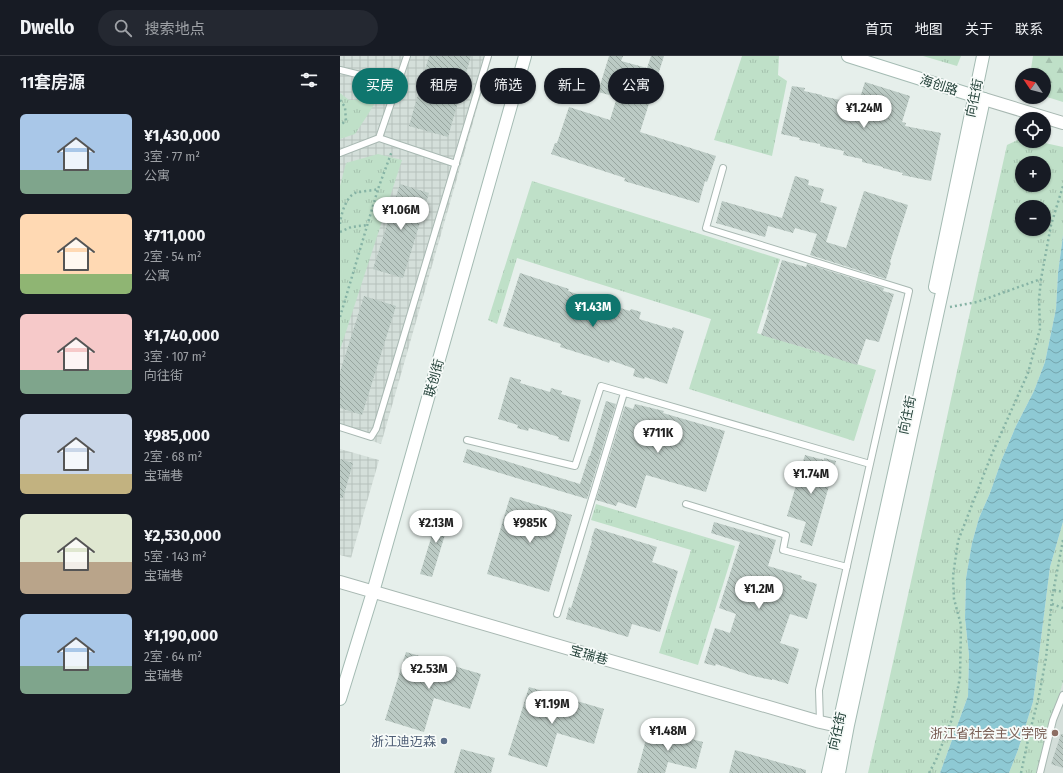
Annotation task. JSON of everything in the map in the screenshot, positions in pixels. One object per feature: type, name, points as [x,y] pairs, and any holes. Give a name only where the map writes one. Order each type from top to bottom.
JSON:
[{"type":"street","name":"联创街","points":[[340,699],[373,592],[525,56]]},
{"type":"street","name":"海创路","points":[[848,56],[1063,123]]},
{"type":"street","name":"向往街","points":[[839,773],[848,725],[939,308],[979,98],[983,56]]},
{"type":"street","name":"向往街","points":[[828,773],[930,311],[979,98]]},
{"type":"street","name":"宝瑞巷","points":[[340,582],[838,726]]},
{"type":"lane","points":[[403,68],[407,56]]},
{"type":"lane","points":[[340,427],[371,437],[376,429],[488,56]]},
{"type":"lane","points":[[340,70],[352,73]]},
{"type":"lane","points":[[379,138],[390,104]]},
{"type":"lane","points":[[340,153],[379,138],[456,164]]},
{"type":"lane","points":[[724,168],[706,228],[909,291],[819,690],[820,722]]},
{"type":"lane","points":[[468,440],[574,466],[602,386],[870,464]]},
{"type":"lane","points":[[557,614],[624,393]]},
{"type":"lane","points":[[686,504],[786,535],[782,550],[847,567]]},
{"type":"lane","points":[[1040,773],[1053,720],[1063,695]]},
{"type":"path","points":[[340,100],[345,107],[346,121],[340,126]]},
{"type":"path","points":[[340,317],[378,189],[395,143]]},
{"type":"path","points":[[929,773],[936,760],[952,719],[960,677],[961,625],[954,599],[953,576],[958,540],[990,456],[1028,373],[1040,329],[1039,299],[1041,279],[1051,225],[1063,186]]},
{"type":"path","points":[[340,224],[342,214],[349,198],[355,193],[378,189]]},
{"type":"path","points":[[340,232],[351,227],[367,225]]},
{"type":"path","points":[[939,308],[977,302],[1041,279]]},
{"type":"path","points":[[1021,773],[1039,696],[1046,658],[1054,590],[1063,540]]},
{"type":"path","points":[[1054,590],[1063,592]]},
{"type":"path","points":[[1052,604],[1063,608]]},
{"type":"shaded area","points":[[340,56],[492,56],[489,68],[480,68],[480,98],[381,444],[340,430]]},
{"type":"shaded area","points":[[340,449],[379,460],[351,558],[340,555]]},
{"type":"shaded area","name":"浙江省社会主义学院","points":[[1063,682],[1063,773],[1036,773],[1059,693]]},
{"type":"green space","points":[[742,56],[779,56],[778,75],[787,81],[772,156],[714,140]]},
{"type":"green space","points":[[923,56],[961,56],[957,66]]},
{"type":"green space","points":[[1033,56],[1063,56],[1063,102],[1051,98],[1051,68],[1031,68]]},
{"type":"green space","points":[[340,93],[349,100],[352,100],[352,104],[374,104],[355,134],[340,139]]},
{"type":"green space","points":[[1015,141],[1015,148],[1051,148],[1051,144],[1063,147],[1063,235],[1058,273],[1056,309],[1045,362],[1034,391],[1016,426],[1002,459],[979,518],[972,543],[966,578],[965,618],[969,655],[968,696],[940,773],[868,773],[1007,145]]},
{"type":"green space","points":[[378,154],[402,160],[340,350],[340,186],[346,163]]},
{"type":"green space","points":[[532,181],[780,259],[757,333],[876,370],[854,441],[689,389],[711,319],[517,258],[497,324],[488,320]]},
{"type":"green space","points":[[596,504],[735,546],[698,665],[659,653],[691,550],[591,520]]},
{"type":"green space","points":[[1063,522],[1063,682],[1036,773],[1009,773],[1033,702],[1050,567]]},
{"type":"water","points":[[1063,235],[1063,522],[1050,567],[1033,702],[1009,773],[940,773],[968,696],[969,655],[965,618],[966,578],[972,543],[979,518],[1002,459],[1016,426],[1034,391],[1045,362],[1056,309],[1058,273]]},
{"type":"building","points":[[429,56],[471,56],[468,68],[426,68]]},
{"type":"building","points":[[609,56],[623,56],[621,61],[647,68],[608,68],[608,95],[600,93],[600,85]]},
{"type":"building","points":[[651,56],[664,56],[660,68],[647,68]]},
{"type":"building","points":[[865,82],[910,96],[902,122],[906,123],[905,126],[941,133],[931,181],[902,175],[903,173],[862,162],[862,159],[843,155],[844,151],[820,146],[820,144],[799,140],[800,138],[781,134],[792,86],[805,88],[804,91],[822,96],[858,104]]},
{"type":"building","points":[[416,102],[416,104],[457,104],[448,137],[409,126]]},
{"type":"building","points":[[615,104],[649,104],[640,132],[716,156],[707,182],[705,181],[699,203],[624,181],[625,178],[551,154],[555,143],[557,143],[569,107],[610,120]]},
{"type":"building","points":[[795,176],[809,180],[808,185],[824,189],[820,202],[837,207],[826,242],[846,248],[864,191],[908,205],[886,279],[810,255],[817,234],[795,228],[793,233],[768,226],[765,237],[716,223],[722,201],[782,218]]},
{"type":"building","points":[[400,184],[429,193],[403,278],[373,269]]},
{"type":"building","points":[[782,260],[806,267],[807,264],[884,288],[883,291],[894,294],[879,342],[866,339],[857,365],[761,335],[769,310],[767,309]]},
{"type":"building","points":[[520,273],[569,289],[568,291],[604,303],[630,311],[631,309],[641,312],[639,319],[684,331],[667,384],[645,377],[644,379],[633,376],[635,369],[610,360],[609,363],[560,347],[561,344],[503,326]]},
{"type":"building","points":[[364,296],[396,306],[362,415],[340,408],[340,372]]},
{"type":"building","points":[[510,377],[521,380],[520,383],[550,392],[551,388],[562,391],[561,394],[581,400],[569,442],[558,439],[559,437],[529,428],[528,431],[517,428],[518,425],[498,419]]},
{"type":"building","points":[[606,401],[616,404],[587,499],[463,462],[467,449],[580,484]]},
{"type":"building","points":[[635,404],[664,411],[663,413],[725,431],[706,492],[646,475],[636,508],[618,502],[616,506],[596,500],[625,406],[633,409]]},
{"type":"building","points":[[805,455],[824,460],[824,458],[836,461],[812,546],[800,542],[806,522],[787,516]]},
{"type":"building","points":[[340,459],[353,463],[343,498],[340,498]]},
{"type":"building","points":[[510,497],[572,515],[549,592],[487,574]]},
{"type":"building","points":[[439,512],[451,515],[432,577],[420,574]]},
{"type":"building","points":[[714,522],[776,540],[768,566],[802,576],[801,579],[817,584],[807,619],[790,614],[780,643],[799,649],[788,684],[772,679],[753,676],[716,664],[715,666],[704,663],[715,628],[730,633],[736,614],[719,608],[740,542],[711,533]]},
{"type":"building","points":[[595,528],[657,547],[652,562],[678,571],[660,632],[632,624],[628,637],[566,619],[569,607],[571,608]]},
{"type":"building","points":[[406,652],[481,674],[470,709],[434,698],[424,732],[385,720]]},
{"type":"building","points":[[529,687],[604,709],[594,744],[557,733],[547,767],[508,755]]},
{"type":"building","points":[[649,728],[703,742],[696,769],[668,762],[665,773],[637,773]]},
{"type":"building","points":[[1061,734],[1063,734],[1063,768],[1051,764]]},
{"type":"building","points":[[461,749],[495,758],[491,773],[454,773]]},
{"type":"building","points":[[735,750],[806,770],[806,773],[729,773]]},
{"type":"place","name":"浙江省社会主义学院","points":[[1055,733]]},
{"type":"place","name":"浙江迪迈森","points":[[444,741]]}]
